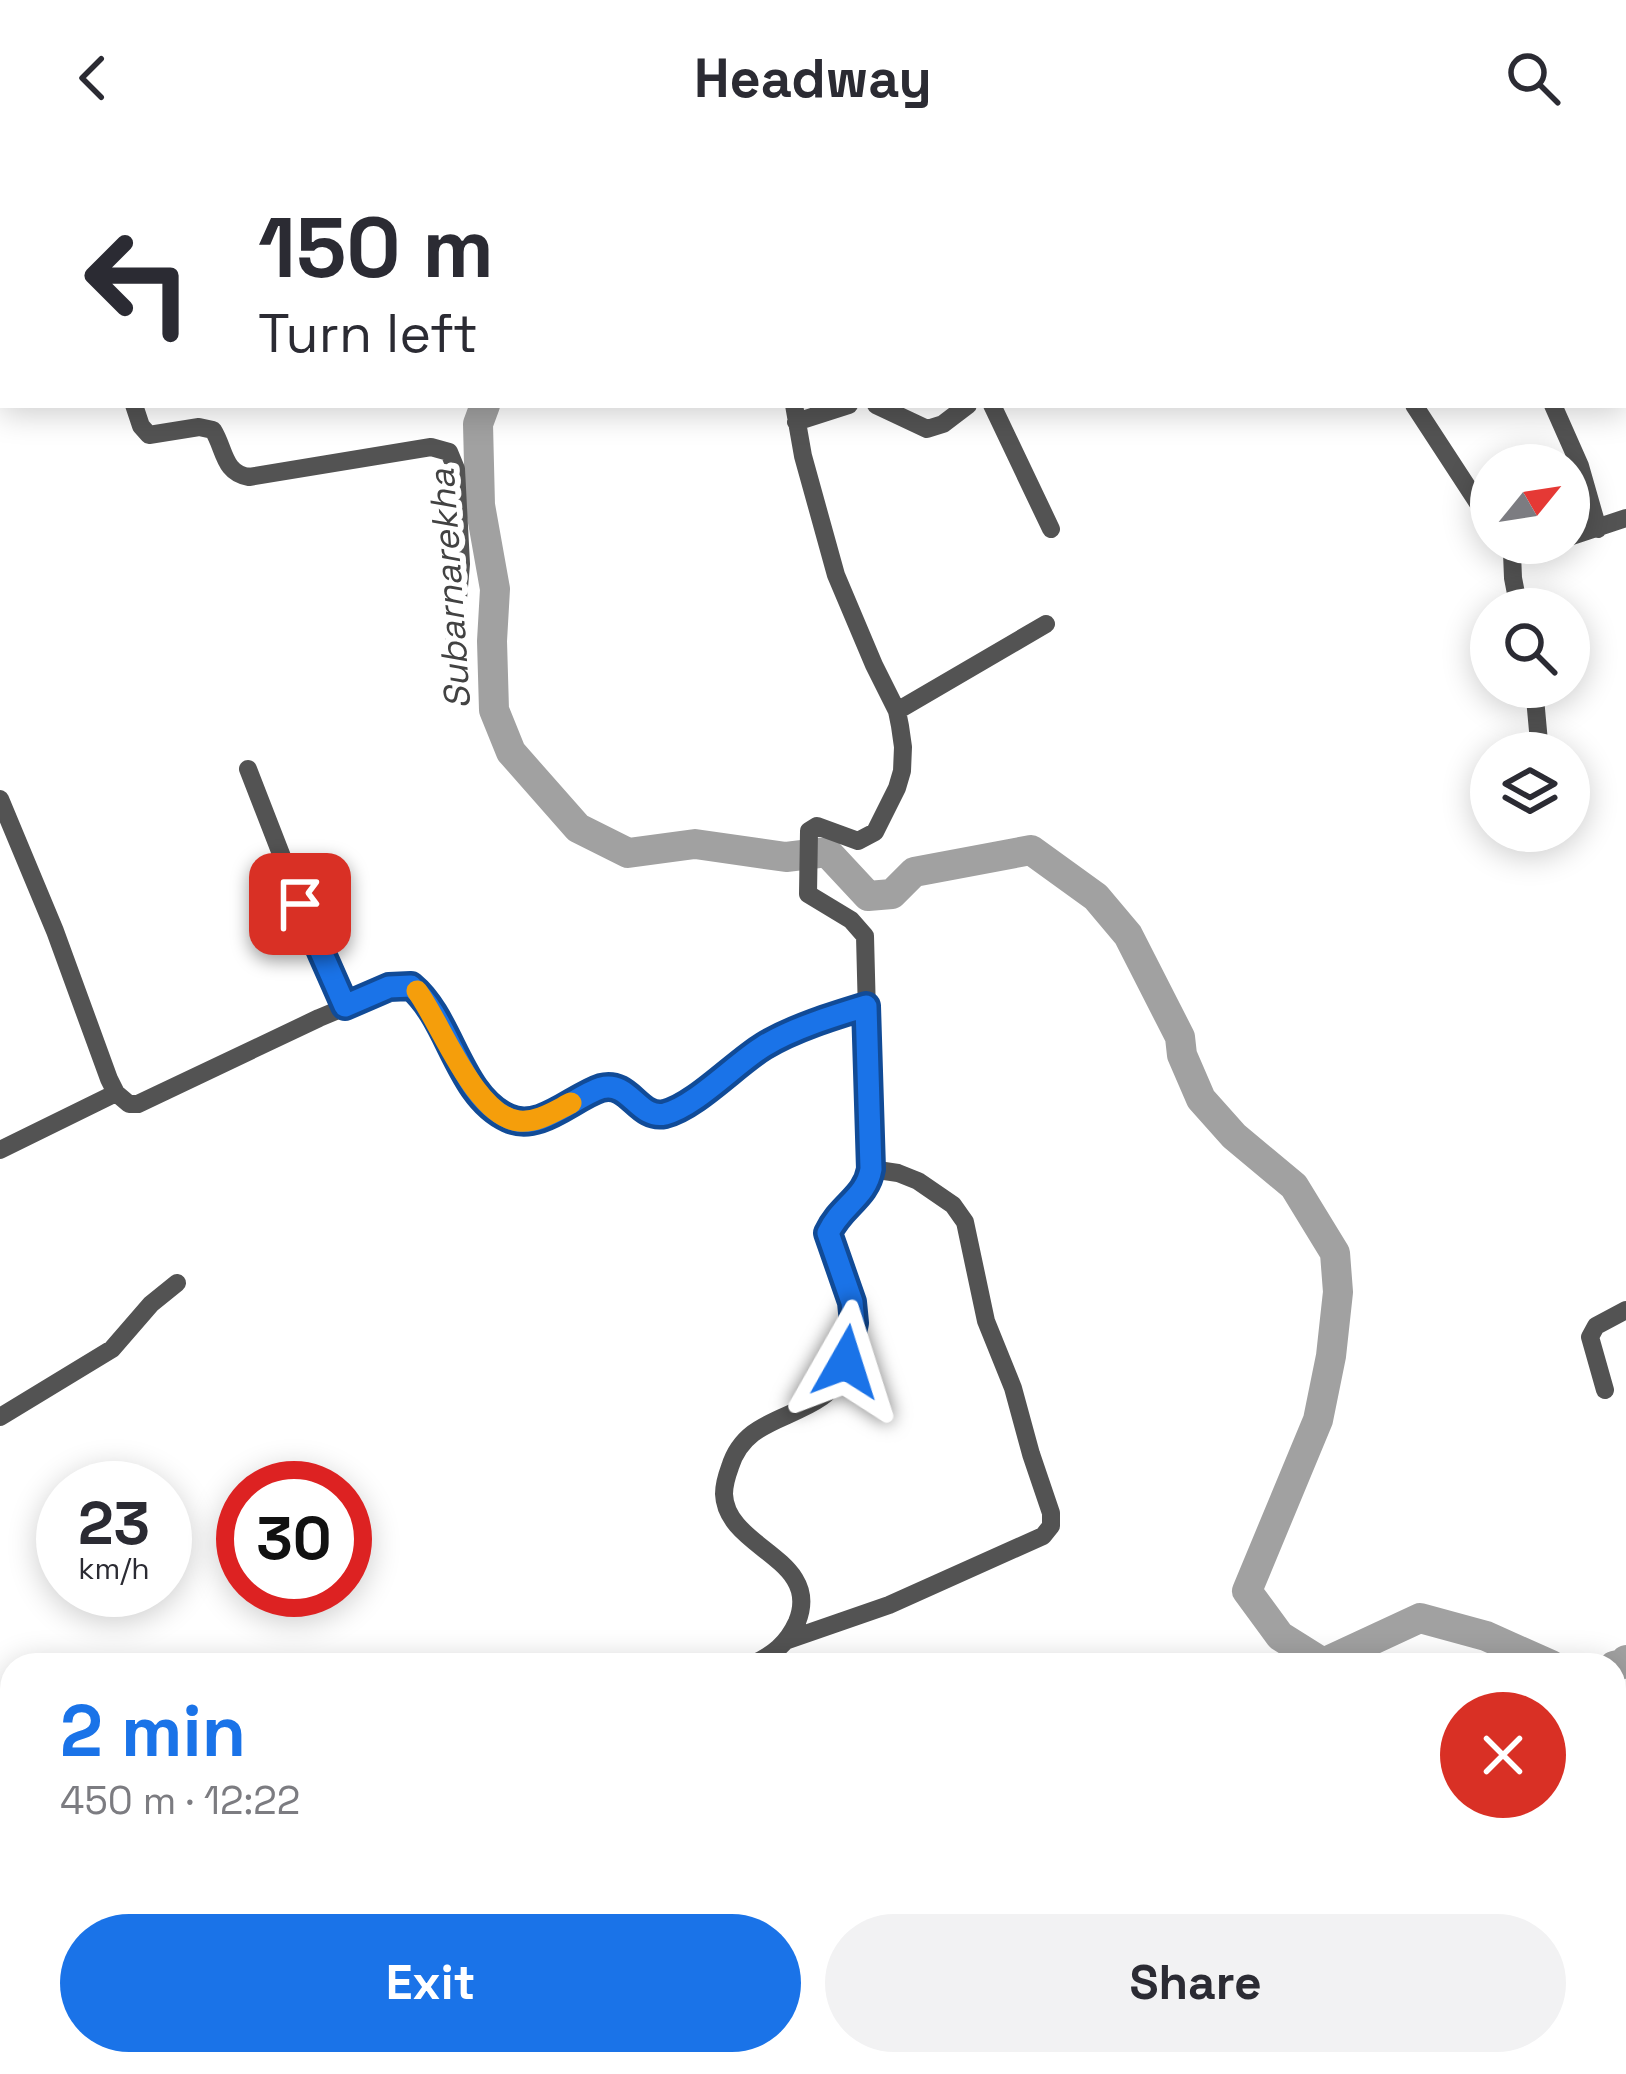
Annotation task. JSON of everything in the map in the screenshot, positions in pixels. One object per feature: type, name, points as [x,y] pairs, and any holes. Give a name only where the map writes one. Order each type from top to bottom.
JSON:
[{"type":"street","points":[[135,408],[140,426],[149,435],[199,427],[213,430],[230,469],[240,476],[431,447],[449,452],[456,469],[460,564],[453,656]]},
{"type":"street","points":[[788,1640],[802,1607],[799,1584],[731,1516],[724,1494],[734,1453],[745,1438],[760,1426],[821,1398],[840,1378],[854,1323],[852,1302],[828,1233],[846,1204],[861,1194],[871,1169],[865,936],[850,920],[809,896],[808,831],[822,827],[858,841],[875,832],[902,771],[903,747],[897,710],[836,575],[795,414],[831,408]]},
{"type":"street","points":[[883,408],[931,430],[964,408]]},
{"type":"street","points":[[993,408],[1051,530]]},
{"type":"street","points":[[1416,408],[1470,491]]},
{"type":"street","points":[[1553,408],[1580,466],[1598,529]]},
{"type":"street","points":[[1590,531],[1626,518]]},
{"type":"street","points":[[897,710],[1046,624]]},
{"type":"street","points":[[248,769],[345,1006]]},
{"type":"street","points":[[0,799],[122,1101],[138,1104],[345,1006],[389,987],[411,986],[478,1093],[508,1118],[534,1120],[606,1087],[620,1088],[648,1111],[663,1114],[761,1047],[866,1006]]},
{"type":"street","points":[[0,1150],[116,1093]]},
{"type":"street","points":[[773,1653],[788,1640],[904,1599],[1043,1536],[1051,1526],[1013,1388],[986,1321],[964,1222],[953,1204],[918,1181],[871,1169]]},
{"type":"street","points":[[0,1417],[112,1349],[151,1304],[177,1283]]},
{"type":"street","points":[[1605,1390],[1589,1337],[1596,1326],[1626,1310]]},
{"type":"waterway","name":"Subarnarekha","points":[[484,408],[478,424],[480,505],[495,589],[494,710],[511,752],[578,828],[628,853],[695,844],[786,857],[827,852],[868,896],[892,894],[914,872],[1031,850],[1096,897],[1128,935],[1180,1037],[1182,1055],[1201,1099],[1234,1136],[1294,1186],[1335,1253],[1338,1292],[1331,1356],[1318,1420],[1247,1591],[1280,1636],[1307,1653]]},
{"type":"waterway","name":"Subarnarekha","points":[[1345,1653],[1420,1618],[1486,1636],[1524,1653]]},
{"type":"slow traffic","points":[[417,991],[478,1093],[493,1108],[520,1121],[534,1120],[571,1103]]},
{"type":"route","points":[[300,904],[345,1006],[389,987],[411,986],[478,1093],[508,1118],[520,1121],[534,1120],[613,1086],[654,1114],[671,1112],[761,1047],[866,1006],[871,1169],[861,1194],[846,1204],[828,1233],[852,1302],[854,1323],[846,1362]]}]
